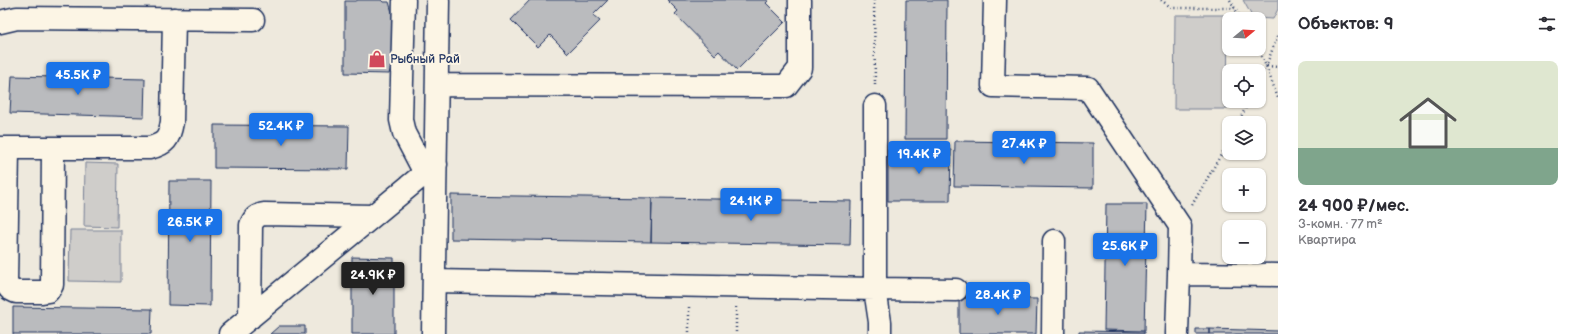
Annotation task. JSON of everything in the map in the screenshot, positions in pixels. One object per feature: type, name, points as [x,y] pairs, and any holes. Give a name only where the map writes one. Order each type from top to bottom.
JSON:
[{"type":"lane","points":[[404,0],[401,120],[404,133],[430,168]]},
{"type":"lane","points":[[433,334],[434,282],[430,168],[437,85],[438,0]]},
{"type":"lane","points":[[437,85],[786,86],[800,68],[800,0]]},
{"type":"lane","points":[[995,0],[993,86],[1088,88],[1180,226],[1177,334]]},
{"type":"lane","points":[[0,22],[17,18],[253,20]]},
{"type":"lane","points":[[53,148],[52,285],[48,290],[42,292],[16,292],[10,289],[6,284],[4,148],[53,148],[149,148],[161,145],[170,135],[172,122],[174,19]]},
{"type":"lane","points":[[875,106],[875,289],[880,322],[880,334]]},
{"type":"lane","points":[[230,334],[430,168]]},
{"type":"lane","points":[[250,318],[251,226],[253,219],[259,215],[265,214],[373,216]]},
{"type":"lane","points":[[1054,241],[1054,334]]},
{"type":"lane","points":[[1179,274],[1278,275]]},
{"type":"lane","points":[[434,282],[956,290]]},
{"type":"path","points":[[874,0],[875,106]]},
{"type":"path","points":[[1161,0],[1172,8],[1235,8]]},
{"type":"path","points":[[1230,0],[1237,12]]},
{"type":"path","points":[[1278,35],[1266,66],[1278,98]]},
{"type":"path","points":[[1266,66],[1278,67]]},
{"type":"path","points":[[1180,226],[1222,153]]},
{"type":"path","points":[[689,286],[689,334]]},
{"type":"path","points":[[736,286],[736,334]]},
{"type":"shaded area","points":[[1243,0],[1278,0],[1278,9],[1273,19],[1266,19],[1266,12],[1250,12]]},
{"type":"shaded area","points":[[1175,15],[1222,15],[1222,56],[1228,56],[1227,64],[1222,64],[1222,108],[1227,109],[1174,109]]},
{"type":"shaded area","points":[[85,163],[118,164],[117,227],[84,226]]},
{"type":"shaded area","points":[[70,230],[121,230],[121,282],[69,281]]},
{"type":"building","points":[[381,0],[383,2],[389,2],[393,16],[392,62],[389,74],[345,73],[345,1]]},
{"type":"building","points":[[530,0],[608,0],[593,15],[600,21],[568,53],[550,35],[538,47],[511,20]]},
{"type":"building","points":[[667,0],[769,0],[766,3],[785,22],[737,70],[719,51],[715,55],[675,14],[678,11]]},
{"type":"building","points":[[906,0],[947,0],[946,139],[905,139]]},
{"type":"building","points":[[12,76],[145,79],[144,117],[10,113]]},
{"type":"building","points":[[214,125],[349,126],[348,169],[214,168]]},
{"type":"building","points":[[955,141],[1093,143],[1093,188],[954,186]]},
{"type":"building","points":[[888,150],[951,150],[950,201],[888,201]]},
{"type":"building","points":[[169,181],[211,181],[210,306],[168,305]]},
{"type":"building","points":[[451,195],[652,198],[651,242],[451,239]]},
{"type":"building","points":[[652,198],[851,201],[850,245],[651,242]]},
{"type":"building","points":[[1106,204],[1147,204],[1144,331],[1104,330]]},
{"type":"building","points":[[352,257],[394,258],[394,334],[352,334]]},
{"type":"building","points":[[959,298],[1037,299],[1036,334],[959,334]]},
{"type":"building","points":[[13,307],[152,309],[151,334],[13,334]]},
{"type":"building","points":[[279,326],[305,326],[305,334],[270,334]]},
{"type":"building","points":[[1196,329],[1210,329],[1210,334],[1196,334]]},
{"type":"building","points":[[1210,329],[1278,331],[1278,334],[1210,334]]},
{"type":"building","points":[[1079,331],[1144,332],[1144,334],[1079,334]]},
{"type":"place","name":"Рыбный Рай","points":[[377,59]]}]
